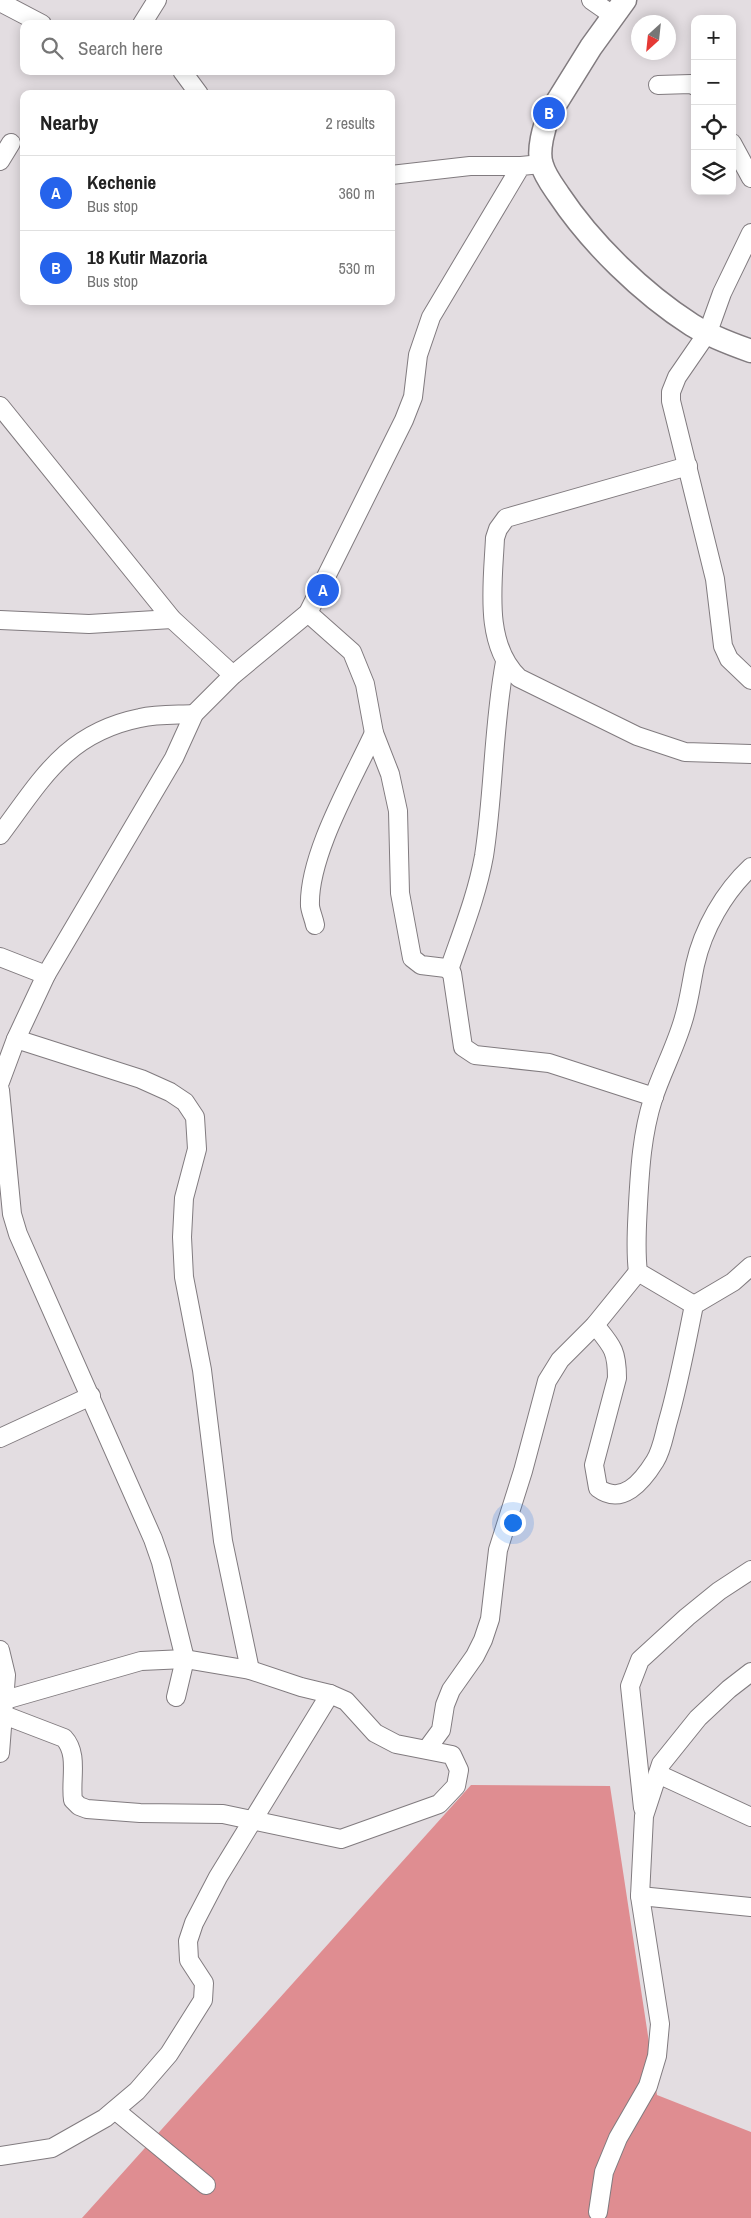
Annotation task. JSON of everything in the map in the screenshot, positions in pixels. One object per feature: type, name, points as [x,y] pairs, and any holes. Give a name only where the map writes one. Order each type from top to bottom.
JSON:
[{"type":"main road","points":[[619,8],[591,47],[550,113],[531,165],[591,236],[636,281],[656,298],[693,326],[751,351]]},
{"type":"street","points":[[146,20],[157,0]]},
{"type":"street","points":[[591,0],[619,8]]},
{"type":"street","points":[[0,2],[34,20]]},
{"type":"street","points":[[185,75],[196,90]]},
{"type":"street","points":[[658,85],[691,84]]},
{"type":"street","points":[[0,161],[11,143]]},
{"type":"street","points":[[736,150],[751,178]]},
{"type":"street","points":[[395,175],[470,166],[531,165]]},
{"type":"street","points":[[0,1082],[16,1040],[46,975],[174,758],[194,714],[234,675],[308,613],[404,420],[413,397],[418,355],[431,317],[531,165]]},
{"type":"street","points":[[751,234],[722,293],[708,332],[677,377],[671,392],[671,401],[715,579],[723,646],[729,659],[751,680]]},
{"type":"street","points":[[0,406],[172,619],[234,675]]},
{"type":"street","points":[[449,970],[474,900],[481,870],[498,705],[505,662],[493,618],[495,538],[498,529],[506,518],[688,466]]},
{"type":"street","points":[[308,613],[352,652],[365,684],[374,733],[390,774],[398,811],[400,893],[412,958],[427,967],[449,970],[452,973],[463,1047],[468,1052],[476,1054],[549,1063],[654,1097]]},
{"type":"street","points":[[0,620],[89,624],[172,619]]},
{"type":"street","points":[[505,662],[519,678],[637,736],[685,752],[751,754]]},
{"type":"street","points":[[0,835],[54,763],[77,743],[107,729],[141,718],[194,714]]},
{"type":"street","points":[[316,925],[310,909],[310,895],[321,847],[374,733]]},
{"type":"street","points":[[427,1749],[441,1730],[445,1705],[451,1690],[475,1656],[490,1619],[498,1550],[524,1471],[547,1381],[560,1360],[595,1325],[638,1272],[635,1252],[643,1134],[654,1097],[674,1048],[688,1006],[696,963],[703,940],[717,911],[742,875],[751,867]]},
{"type":"street","points":[[0,957],[46,975]]},
{"type":"street","points":[[16,1040],[141,1079],[170,1092],[184,1102],[195,1117],[197,1150],[184,1198],[182,1237],[184,1277],[202,1370],[223,1541],[250,1670]]},
{"type":"street","points":[[0,1090],[12,1214],[18,1234],[91,1396],[153,1539],[161,1562],[185,1659],[176,1697]]},
{"type":"street","points":[[595,1325],[614,1348],[617,1363],[617,1378],[594,1465],[598,1488],[612,1496],[622,1494],[636,1486],[655,1461],[672,1409],[694,1305],[733,1282],[751,1266]]},
{"type":"street","points":[[638,1272],[694,1305]]},
{"type":"street","points":[[0,1438],[91,1396]]},
{"type":"street","points":[[598,2212],[604,2172],[618,2138],[648,2086],[657,2056],[660,2024],[640,1896],[644,1816],[630,1686],[640,1660],[699,1606],[751,1570]]},
{"type":"street","points":[[0,1650],[6,1675],[0,1753]]},
{"type":"street","points":[[185,1659],[250,1670],[300,1688],[330,1694],[346,1701],[374,1733],[396,1744],[452,1755],[460,1770],[456,1786],[439,1804],[341,1839],[223,1814],[140,1813],[87,1809],[79,1806],[73,1800],[72,1752],[69,1744],[64,1738],[4,1707],[141,1661],[185,1659]]},
{"type":"street","points":[[644,1816],[661,1764],[698,1718],[729,1689],[751,1672]]},
{"type":"street","points":[[0,2156],[52,2148],[105,2118],[138,2091],[169,2054],[203,2000],[204,1984],[189,1960],[188,1941],[194,1923],[218,1877],[330,1694]]},
{"type":"street","points":[[658,1774],[751,1817]]},
{"type":"street","points":[[640,1896],[751,1907]]},
{"type":"street","points":[[115,2110],[206,2185]]},
{"type":"shaded area","points":[[471,1785],[610,1786],[657,2095],[751,2132],[751,2218],[82,2218]]},
{"type":"place","name":"18 Kutir Mazoria","points":[[549,113]]},
{"type":"place","name":"Kechenie","points":[[323,590]]}]
